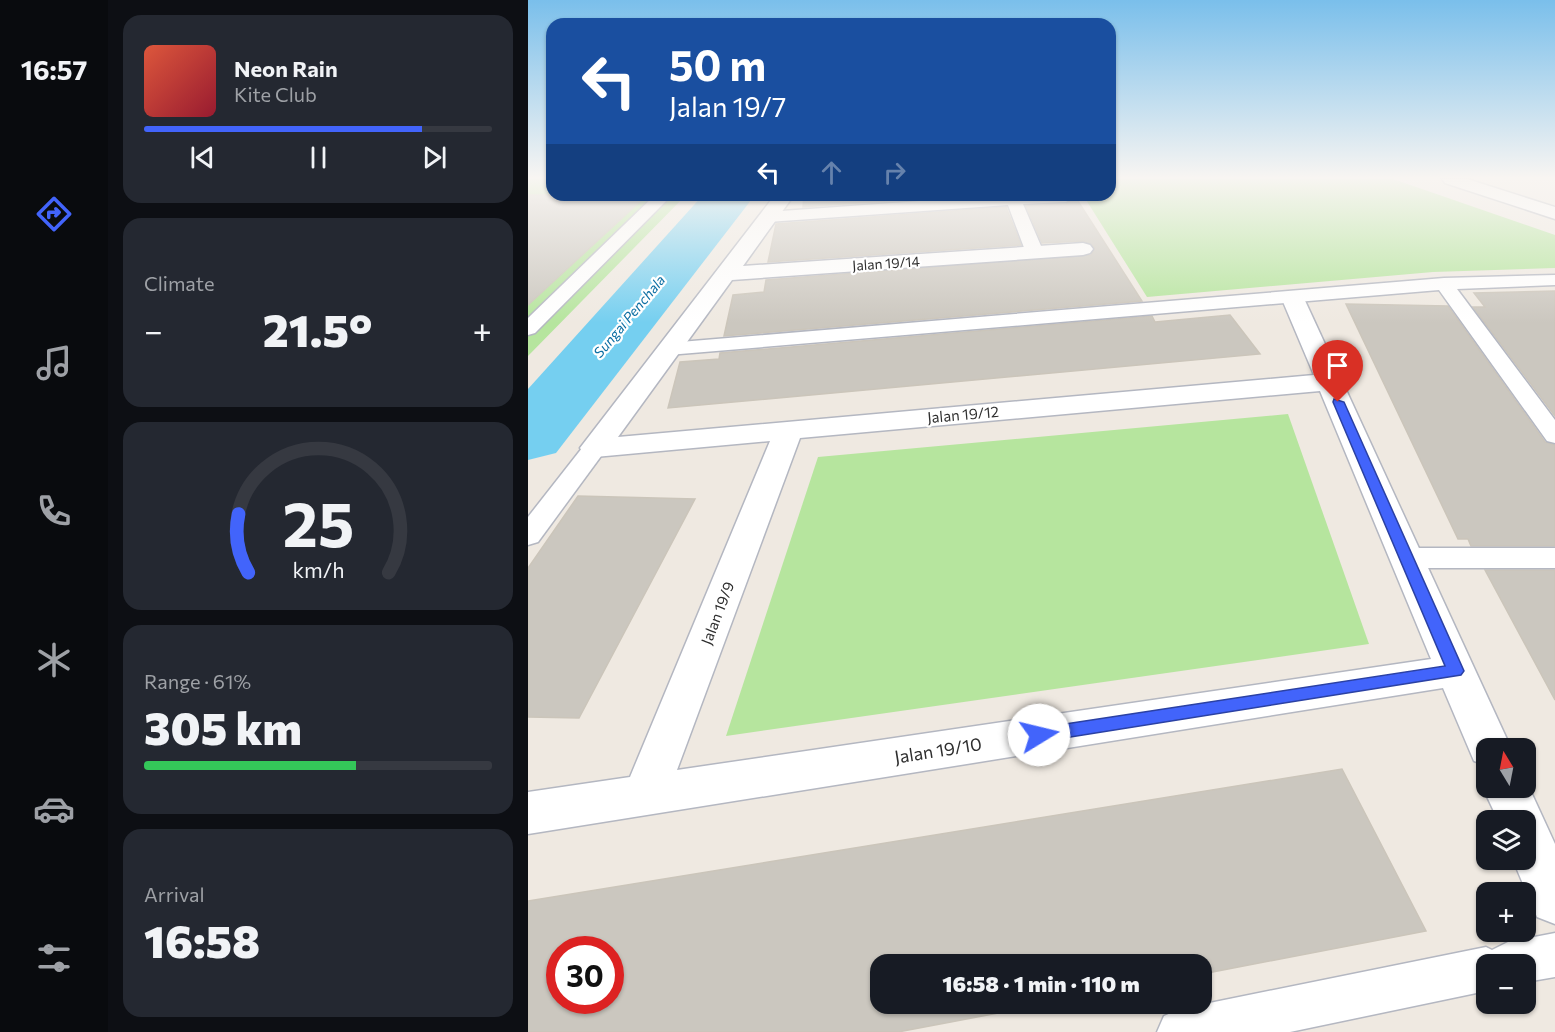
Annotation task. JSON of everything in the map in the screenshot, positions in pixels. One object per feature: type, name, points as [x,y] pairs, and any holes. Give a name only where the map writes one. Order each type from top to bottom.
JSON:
[{"type":"street","points":[[596,448],[760,227]]},
{"type":"street","name":"Jalan 19/14","points":[[724,274],[1083,249]]},
{"type":"street","points":[[1293,297],[1485,738]]},
{"type":"street","name":"Jalan 19/12","points":[[596,448],[1330,382]]},
{"type":"street","name":"Jalan 19/9","points":[[645,796],[789,430]]},
{"type":"street","name":"Jalan 19/10","points":[[528,813],[1456,671]]},
{"type":"street","points":[[1536,855],[1555,900]]},
{"type":"lane","points":[[528,329],[631,227]]},
{"type":"lane","points":[[1024,227],[1035,253]]},
{"type":"lane","points":[[668,349],[1444,285],[1555,280]]},
{"type":"lane","points":[[1444,285],[1555,436]]},
{"type":"lane","points":[[528,536],[596,448]]},
{"type":"lane","points":[[1407,558],[1555,558]]},
{"type":"lane","points":[[1536,959],[1555,955]]},
{"type":"lane","points":[[1180,1032],[1476,971]]},
{"type":"green space","points":[[528,227],[654,227],[528,356]]},
{"type":"green space","points":[[1103,227],[1532,227],[1555,235],[1555,268],[1433,272],[1147,297]]},
{"type":"green space","points":[[1288,414],[1369,644],[726,736],[818,457]]},
{"type":"building","points":[[528,227],[612,227],[528,305]]},
{"type":"building","points":[[775,227],[1014,227],[1021,245],[768,262]]},
{"type":"building","points":[[1035,227],[1095,227],[1142,301],[724,336],[733,295],[764,292],[766,280],[1091,255],[1095,248],[1084,241],[1042,243]]},
{"type":"building","points":[[1555,291],[1555,416],[1473,307],[1485,307],[1474,293]]},
{"type":"building","points":[[1346,304],[1448,306],[1545,442],[1555,445],[1555,546],[1471,546],[1468,539],[1458,539]]},
{"type":"building","points":[[1230,315],[1260,354],[668,408],[680,362],[719,359],[720,353],[1152,316],[1155,322]]},
{"type":"building","points":[[578,496],[695,499],[579,718],[528,717],[528,568]]},
{"type":"building","points":[[1485,570],[1555,570],[1555,700]]},
{"type":"building","points":[[1342,769],[1426,931],[1212,972],[1212,954],[870,954],[870,1014],[993,1014],[898,1032],[528,1032],[528,901]]},
{"type":"waterway","name":"Sungai Penchala","points":[[528,436],[703,227]]},
{"type":"route","points":[[1039,735],[1456,671],[1338,402]]}]
